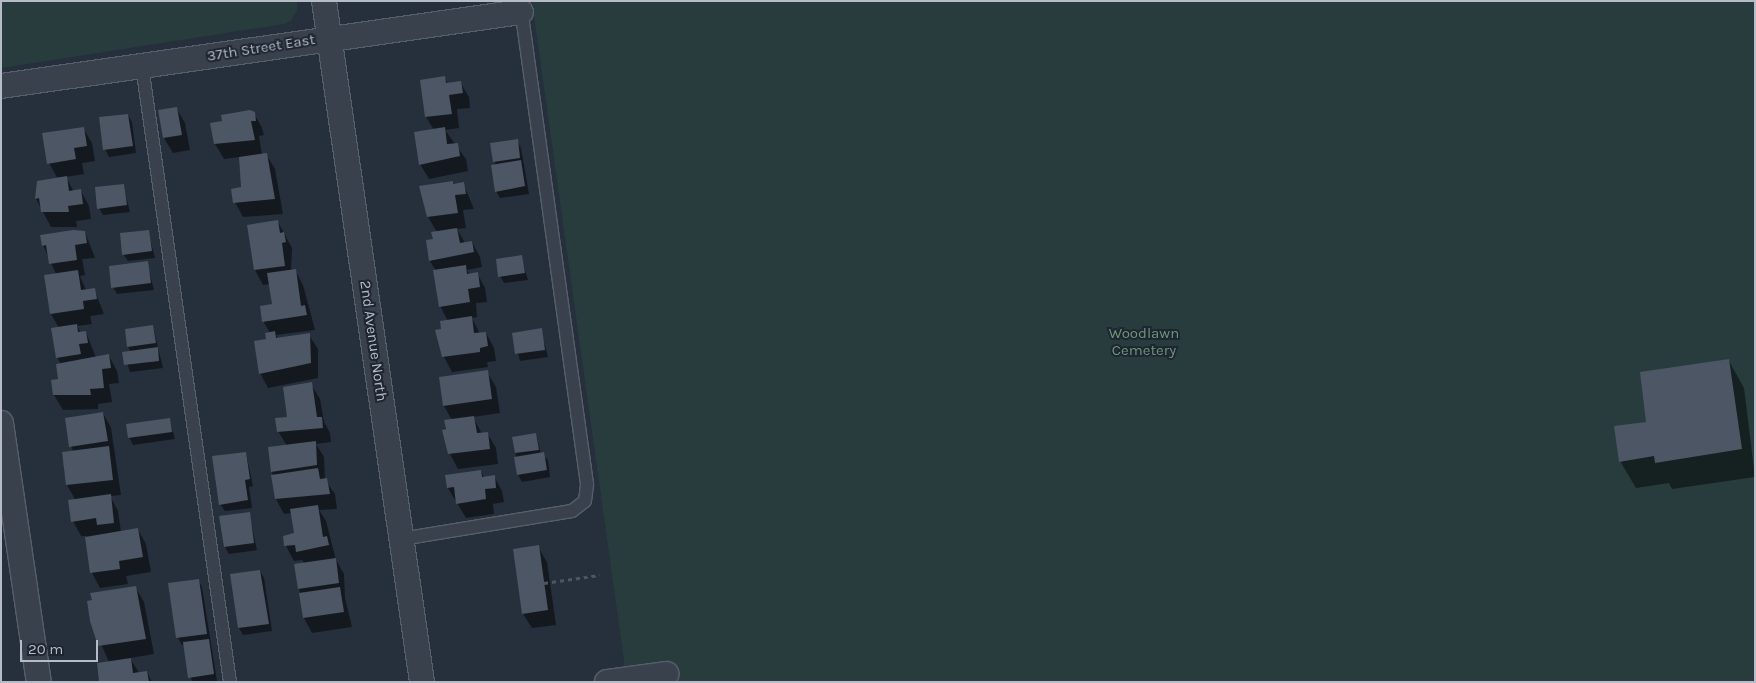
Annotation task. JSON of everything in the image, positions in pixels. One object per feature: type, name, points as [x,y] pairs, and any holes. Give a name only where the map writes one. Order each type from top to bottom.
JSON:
[{"type":"street","name":"2nd Avenue North","points":[[324,1],[422,682]]},
{"type":"street","name":"37th Street East","points":[[1,86],[329,38],[520,7]]},
{"type":"street","points":[[1,423],[39,682]]},
{"type":"street","points":[[607,682],[666,678]]},
{"type":"lane","points":[[401,540],[572,511],[585,501],[586,484],[520,7]]},
{"type":"lane","points":[[142,66],[230,682]]},
{"type":"path","points":[[544,583],[599,575]]},
{"type":"green space","points":[[1,1],[297,1],[297,10],[291,21],[284,24],[1,68]]},
{"type":"green space","name":"Woodlawn Cemetery","points":[[532,1],[1755,1],[1755,682],[627,682]]},
{"type":"building","points":[[445,76],[446,83],[461,81],[463,93],[449,95],[452,114],[425,117],[420,80]]},
{"type":"building","points":[[177,107],[182,135],[163,138],[158,110]]},
{"type":"building","points":[[250,110],[255,112],[256,121],[251,121],[255,140],[214,144],[210,123],[222,121],[221,115]]},
{"type":"building","points":[[128,114],[133,146],[103,150],[99,117]]},
{"type":"building","points":[[84,127],[87,146],[74,148],[76,159],[47,164],[42,133]]},
{"type":"building","points":[[445,127],[447,144],[458,143],[460,156],[419,165],[414,132]]},
{"type":"building","points":[[518,139],[520,158],[493,162],[490,143]]},
{"type":"building","points":[[267,153],[275,199],[233,203],[231,189],[241,187],[239,157]]},
{"type":"building","points":[[521,160],[525,186],[495,192],[491,165]]},
{"type":"building","points":[[67,176],[69,191],[81,189],[83,204],[68,206],[69,212],[41,212],[39,198],[35,199],[37,181]]},
{"type":"building","points":[[453,181],[453,184],[464,182],[466,194],[455,195],[458,213],[427,217],[419,186]]},
{"type":"building","points":[[124,184],[127,205],[97,209],[95,187]]},
{"type":"building","points":[[278,220],[280,233],[284,232],[286,242],[282,243],[285,266],[254,270],[247,225]]},
{"type":"building","points":[[457,228],[460,243],[472,241],[474,252],[429,261],[426,240],[433,239],[431,232]]},
{"type":"building","points":[[73,230],[85,231],[87,243],[75,245],[77,260],[49,264],[46,245],[42,246],[40,235]]},
{"type":"building","points":[[149,230],[152,251],[122,255],[120,233]]},
{"type":"building","points":[[522,255],[525,273],[498,277],[496,259]]},
{"type":"building","points":[[148,261],[151,283],[111,288],[109,266]]},
{"type":"building","points":[[466,265],[467,274],[478,272],[480,287],[468,289],[470,302],[439,307],[433,270]]},
{"type":"building","points":[[296,269],[301,306],[305,305],[307,315],[262,322],[260,306],[272,304],[267,273]]},
{"type":"building","points":[[78,270],[81,290],[95,288],[97,299],[83,301],[84,309],[50,314],[44,275]]},
{"type":"building","points":[[472,316],[474,333],[486,332],[488,346],[480,348],[480,352],[442,357],[435,330],[441,329],[440,321]]},
{"type":"building","points":[[77,324],[78,332],[86,331],[88,343],[79,344],[81,354],[56,358],[51,328]]},
{"type":"building","points":[[153,325],[156,343],[127,347],[125,329]]},
{"type":"building","points":[[542,328],[545,350],[515,354],[512,333]]},
{"type":"building","points":[[275,331],[276,338],[310,333],[311,363],[259,374],[254,341],[266,339],[265,333]]},
{"type":"building","points":[[158,347],[159,361],[124,365],[122,352]]},
{"type":"building","points":[[109,354],[111,368],[102,369],[104,388],[90,389],[91,395],[53,395],[51,380],[58,379],[56,364]]},
{"type":"building","points":[[1729,359],[1742,449],[1655,463],[1654,456],[1619,462],[1614,426],[1646,422],[1640,372]]},
{"type":"building","points":[[488,370],[492,399],[443,406],[439,377]]},
{"type":"building","points":[[312,382],[317,417],[322,417],[323,428],[277,432],[275,418],[287,417],[283,387]]},
{"type":"building","points":[[103,412],[108,441],[69,447],[65,418]]},
{"type":"building","points":[[474,416],[477,433],[488,432],[490,449],[448,454],[442,430],[446,429],[444,420]]},
{"type":"building","points":[[170,418],[172,432],[128,438],[126,424]]},
{"type":"building","points":[[536,433],[539,450],[515,453],[512,437]]},
{"type":"building","points":[[316,441],[317,465],[271,472],[268,447]]},
{"type":"building","points":[[109,446],[113,480],[66,485],[62,452]]},
{"type":"building","points":[[246,452],[250,479],[245,480],[248,500],[219,505],[212,456]]},
{"type":"building","points":[[544,452],[547,470],[517,475],[514,457]]},
{"type":"building","points":[[318,468],[320,479],[327,478],[330,494],[275,499],[271,475]]},
{"type":"building","points":[[481,470],[482,477],[495,475],[496,488],[485,489],[486,499],[456,504],[454,487],[447,488],[445,475]]},
{"type":"building","points":[[111,494],[114,523],[97,525],[96,518],[71,522],[68,500]]},
{"type":"building","points":[[318,505],[323,537],[327,536],[329,545],[296,552],[295,545],[284,546],[283,536],[294,533],[290,509]]},
{"type":"building","points":[[250,512],[254,543],[224,547],[219,516]]},
{"type":"building","points":[[138,528],[143,557],[119,561],[120,569],[90,573],[85,537]]},
{"type":"building","points":[[539,545],[548,610],[522,614],[513,549]]},
{"type":"building","points":[[336,558],[339,583],[298,589],[294,564]]},
{"type":"building","points":[[260,570],[269,624],[238,628],[230,574]]},
{"type":"building","points":[[199,579],[207,634],[176,638],[168,583]]},
{"type":"building","points":[[136,586],[146,639],[98,646],[90,621],[87,601],[92,600],[90,593]]},
{"type":"building","points":[[340,587],[344,612],[303,618],[299,593]]},
{"type":"building","points":[[209,639],[214,674],[188,678],[183,642]]},
{"type":"building","points":[[131,658],[133,673],[147,671],[149,682],[99,682],[97,663]]}]
